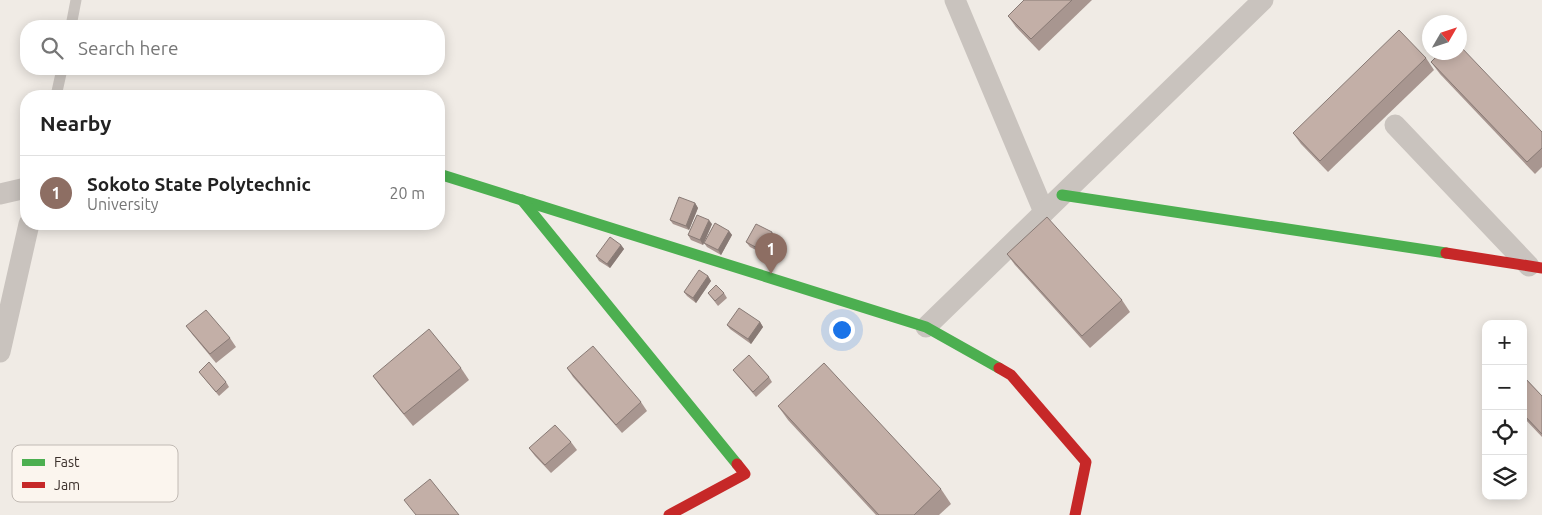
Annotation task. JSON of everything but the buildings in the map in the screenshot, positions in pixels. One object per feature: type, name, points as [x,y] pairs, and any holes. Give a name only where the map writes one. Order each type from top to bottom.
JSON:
[{"type":"street","points":[[955,0],[1044,212]]},
{"type":"street","points":[[926,327],[1262,0]]},
{"type":"street","points":[[1395,125],[1536,267]]},
{"type":"street","points":[[445,176],[926,327],[1011,375],[1086,462],[1075,515]]},
{"type":"street","points":[[0,194],[20,189]]},
{"type":"street","points":[[1062,195],[1536,267]]},
{"type":"street","points":[[522,200],[745,474],[669,515]]},
{"type":"street","points":[[0,352],[28,230]]},
{"type":"lane","points":[[72,20],[76,0]]},
{"type":"lane","points":[[57,90],[61,75]]},
{"type":"traffic: fast","points":[[445,176],[926,327],[999,368]]},
{"type":"traffic: fast","points":[[1062,195],[1446,253]]},
{"type":"traffic: fast","points":[[522,200],[737,464]]},
{"type":"traffic: jam","points":[[1446,253],[1542,268]]},
{"type":"traffic: jam","points":[[999,368],[1011,375],[1086,462],[1075,515]]},
{"type":"traffic: jam","points":[[669,515],[745,474],[737,464]]},
{"type":"place","name":"Sokoto State Polytechnic","points":[[771,274]]}]
